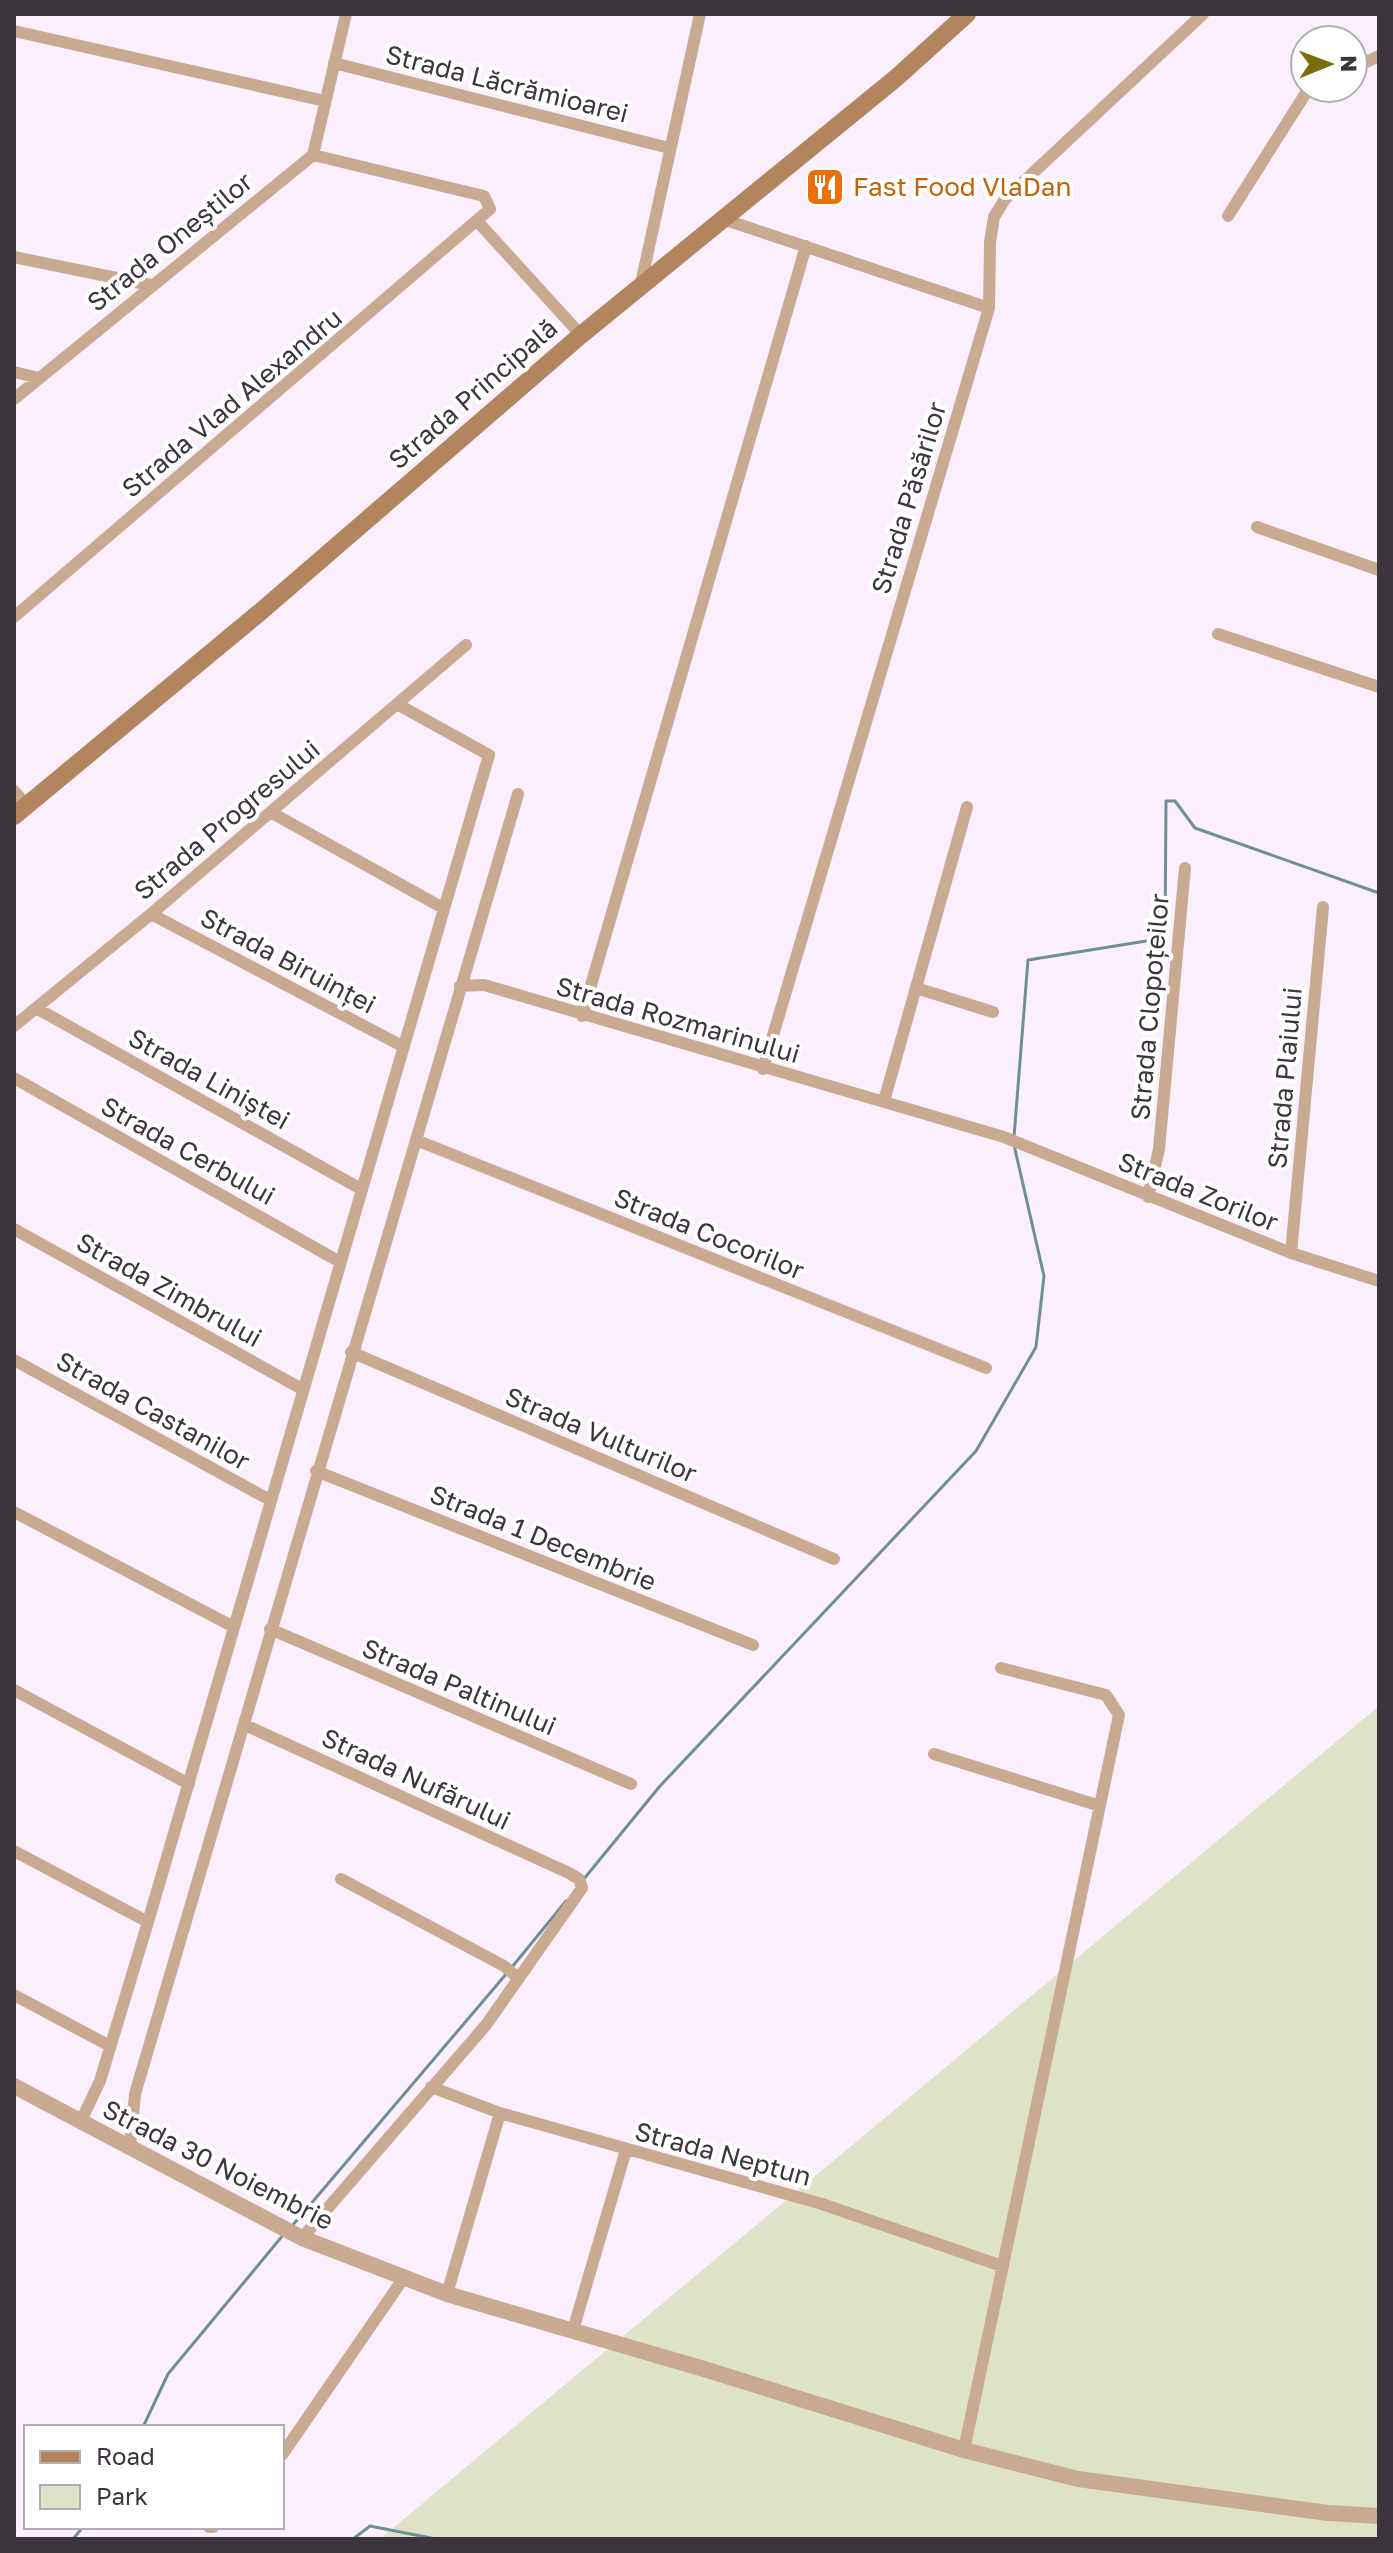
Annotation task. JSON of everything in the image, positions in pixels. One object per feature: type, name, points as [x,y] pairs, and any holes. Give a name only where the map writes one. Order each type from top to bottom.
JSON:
[{"type":"main road","name":"Strada Principală","points":[[20,811],[259,613],[581,335],[896,78],[967,14]]},
{"type":"street","points":[[346,14],[313,155],[484,196],[490,209],[478,222],[581,335]]},
{"type":"street","points":[[640,288],[700,14]]},
{"type":"street","name":"Strada Păsărilor","points":[[763,1069],[989,308],[990,242],[994,217],[1005,199],[1203,14]]},
{"type":"street","points":[[14,31],[325,101]]},
{"type":"street","name":"Strada Lăcrămioarei","points":[[334,63],[669,148]]},
{"type":"street","points":[[1228,216],[1299,104]]},
{"type":"street","name":"Strada Oneștilor","points":[[14,399],[313,155]]},
{"type":"street","points":[[723,219],[989,308]]},
{"type":"street","name":"Strada Vlad Alexandru","points":[[14,617],[478,222]]},
{"type":"street","points":[[582,1016],[806,246]]},
{"type":"street","points":[[14,257],[151,285]]},
{"type":"street","points":[[14,372],[39,378]]},
{"type":"street","points":[[1257,527],[1379,570]]},
{"type":"street","points":[[1218,634],[1379,687]]},
{"type":"street","name":"Strada Progresului","points":[[14,1026],[272,813],[466,645]]},
{"type":"street","points":[[81,2121],[100,2081],[148,1922],[489,755],[397,704]]},
{"type":"street","points":[[14,791],[20,811]]},
{"type":"street","points":[[130,2147],[135,2094],[245,1725],[351,1352],[518,794]]},
{"type":"street","points":[[884,1101],[967,807]]},
{"type":"street","points":[[272,813],[443,908]]},
{"type":"street","name":"Strada Clopoțeilor","points":[[1148,1197],[1159,1149],[1185,868]]},
{"type":"street","name":"Strada Plaiului","points":[[1291,1253],[1323,907]]},
{"type":"street","name":"Strada Biruinței","points":[[151,914],[404,1047]]},
{"type":"street","name":"Strada Rozmarinului","points":[[460,986],[484,985],[1004,1137]]},
{"type":"street","points":[[916,988],[993,1012]]},
{"type":"street","name":"Strada Liniștei","points":[[36,1008],[361,1189]]},
{"type":"street","name":"Strada Cerbului","points":[[14,1078],[340,1262]]},
{"type":"street","name":"Strada Zorilor","points":[[1004,1137],[1291,1253],[1379,1281]]},
{"type":"street","name":"Strada Cocorilor","points":[[416,1140],[986,1368]]},
{"type":"street","name":"Strada Zimbrului","points":[[14,1229],[302,1389]]},
{"type":"street","name":"Strada Vulturilor","points":[[351,1352],[834,1559]]},
{"type":"street","name":"Strada Castanilor","points":[[14,1360],[270,1500]]},
{"type":"street","name":"Strada 1 Decembrie","points":[[316,1471],[753,1645]]},
{"type":"street","points":[[14,1512],[232,1626]]},
{"type":"street","name":"Strada Paltinului","points":[[270,1629],[631,1784]]},
{"type":"street","points":[[964,2450],[1119,1715],[1111,1700],[1001,1668]]},
{"type":"street","points":[[14,1690],[189,1784]]},
{"type":"street","name":"Strada Nufărului","points":[[245,1725],[577,1880],[517,1977]]},
{"type":"street","points":[[934,1754],[1100,1806]]},
{"type":"street","points":[[14,1851],[148,1922]]},
{"type":"street","points":[[302,2238],[486,2025],[517,1977],[504,1966],[341,1879]]},
{"type":"street","points":[[14,1995],[110,2046]]},
{"type":"street","name":"Strada 30 Noiembrie","points":[[14,2086],[302,2238],[447,2294],[964,2450],[1078,2479],[1313,2511],[1379,2516]]},
{"type":"street","name":"Strada Neptun","points":[[431,2087],[500,2113],[822,2204],[1002,2266]]},
{"type":"street","points":[[447,2294],[500,2113]]},
{"type":"street","points":[[573,2330],[626,2150]]},
{"type":"street","points":[[284,2452],[403,2279]]},
{"type":"green space","points":[[1379,1706],[1379,2539],[380,2539]]},
{"type":"waterway","points":[[1014,1137],[1028,960],[1165,938],[1166,801],[1175,801],[1195,828],[1379,893]]},
{"type":"waterway","points":[[583,1880],[660,1786],[976,1451],[1036,1347],[1044,1276],[1014,1145]]},
{"type":"waterway","points":[[512,1967],[566,1901]]},
{"type":"waterway","points":[[292,2226],[507,1973]]},
{"type":"waterway","points":[[144,2425],[168,2374],[284,2234]]},
{"type":"waterway","points":[[353,2539],[370,2526],[436,2539]]},
{"type":"waterway","points":[[73,2539],[81,2529]]},
{"type":"place","name":"Fast Food VlaDan","points":[[825,187]]}]
